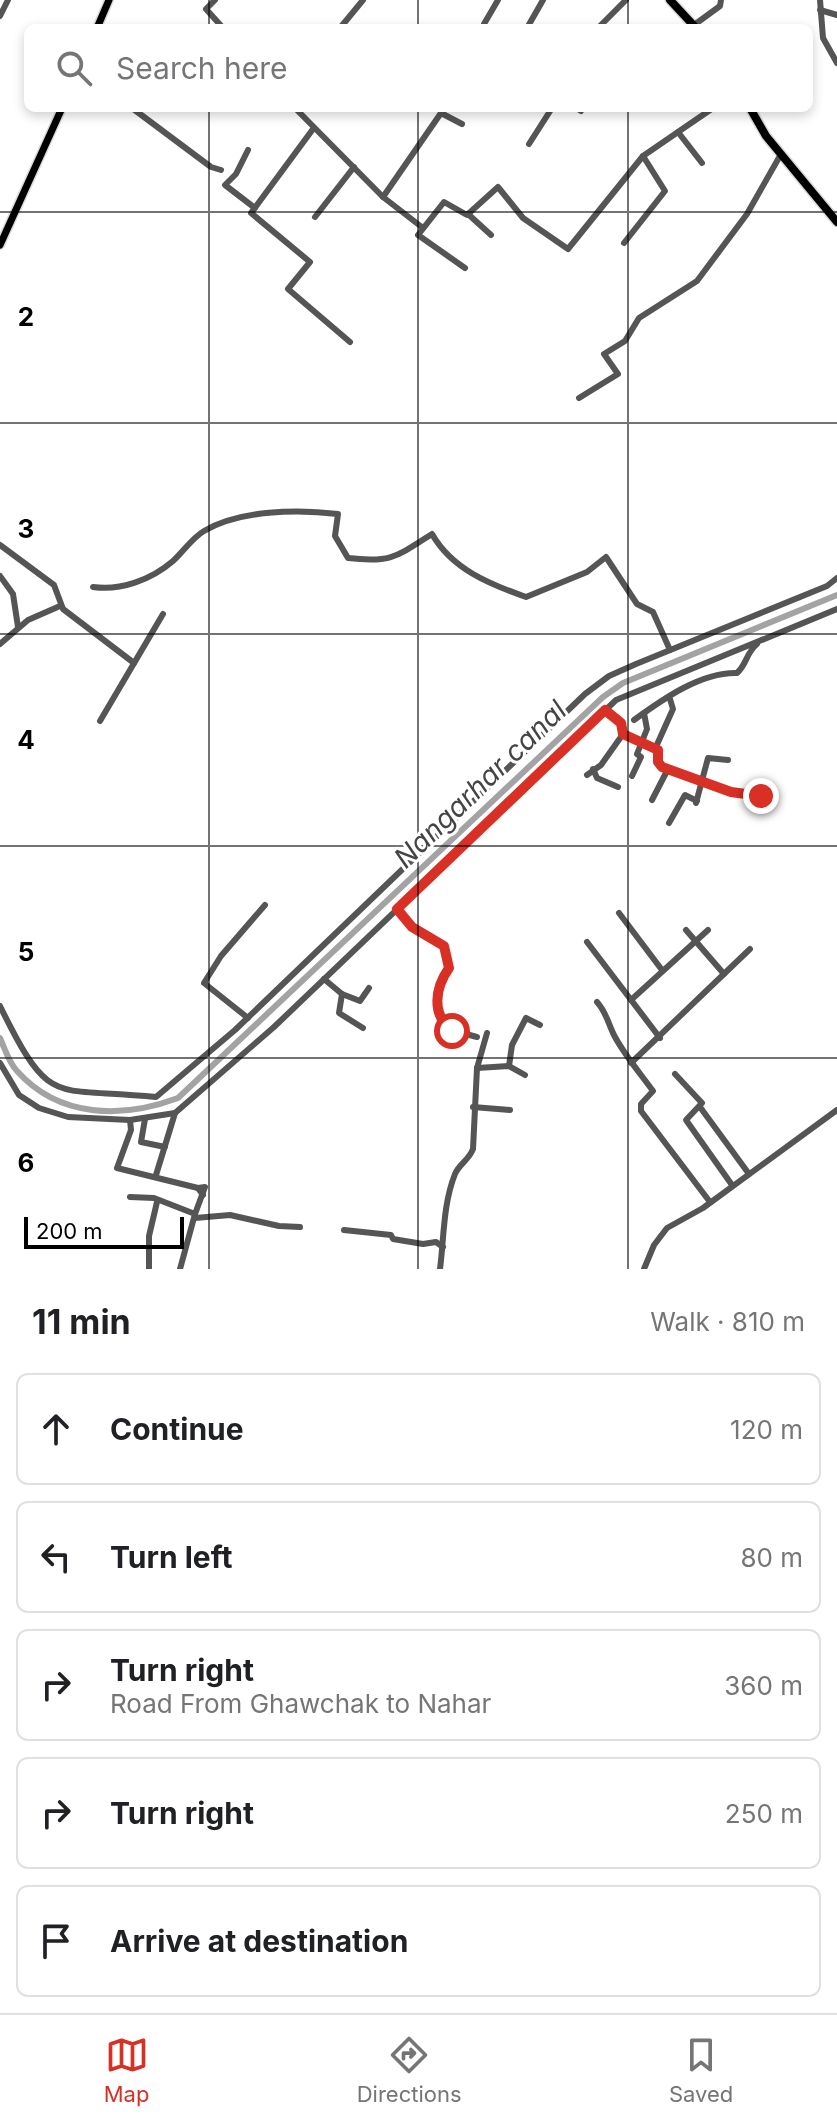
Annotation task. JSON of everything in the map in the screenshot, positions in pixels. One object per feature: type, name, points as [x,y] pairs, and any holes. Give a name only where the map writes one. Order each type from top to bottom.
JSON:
[{"type":"highway","points":[[670,0],[692,24]]},
{"type":"highway","points":[[753,112],[781,154],[837,222]]},
{"type":"main road","points":[[99,24],[109,0]]},
{"type":"main road","points":[[0,245],[60,112]]},
{"type":"street","points":[[0,16],[8,0]]},
{"type":"street","points":[[215,0],[206,9],[219,24]]},
{"type":"street","points":[[343,24],[363,0]]},
{"type":"street","points":[[484,24],[498,0]]},
{"type":"street","points":[[529,24],[543,0]]},
{"type":"street","points":[[602,24],[626,0]]},
{"type":"street","points":[[699,24],[720,6],[721,0]]},
{"type":"street","points":[[820,0],[823,38],[837,63]]},
{"type":"street","points":[[820,10],[837,15]]},
{"type":"street","points":[[137,112],[211,167],[221,170]]},
{"type":"street","points":[[298,112],[383,197],[423,228]]},
{"type":"street","points":[[529,144],[549,112]]},
{"type":"street","points":[[468,214],[498,187],[523,218],[568,249],[643,156],[707,112]]},
{"type":"street","points":[[383,197],[441,113],[462,124]]},
{"type":"street","points":[[313,129],[251,214],[310,262],[289,291],[350,342]]},
{"type":"street","points":[[678,132],[702,163]]},
{"type":"street","points":[[248,150],[236,174],[225,185],[255,208]]},
{"type":"street","points":[[579,398],[618,374],[604,354],[625,341],[639,318],[697,281],[747,214],[781,154]]},
{"type":"street","points":[[624,243],[665,191],[643,156]]},
{"type":"street","points":[[315,217],[354,167]]},
{"type":"street","points":[[465,268],[418,236],[423,228],[445,202],[468,214],[491,235]]},
{"type":"street","points":[[93,587],[112,590],[150,576],[170,563],[202,532],[233,518],[278,512],[321,512],[338,514],[335,536],[348,558],[380,562],[398,556],[432,534],[445,556],[493,585],[526,597],[587,572],[606,557],[637,604],[653,612],[670,650]]},
{"type":"street","points":[[0,545],[54,585],[60,606],[134,663]]},
{"type":"street","points":[[0,576],[13,594],[18,627]]},
{"type":"street","points":[[0,1006],[26,1060],[54,1088],[80,1093],[156,1097],[248,1018],[585,694],[609,676],[827,586],[837,578]]},
{"type":"street","points":[[0,644],[18,627],[60,606]]},
{"type":"street","points":[[0,1063],[13,1089],[39,1108],[68,1117],[130,1120],[175,1113],[217,1080],[605,710],[644,686],[837,609]]},
{"type":"street","points":[[100,721],[163,614]]},
{"type":"street","points":[[634,720],[716,673],[737,673],[744,666],[747,652],[765,638]]},
{"type":"street","points":[[632,776],[641,757],[652,748],[673,709],[670,699]]},
{"type":"street","points":[[587,775],[601,765],[623,734],[621,723],[605,710]]},
{"type":"street","points":[[641,757],[637,754],[647,729],[644,713]]},
{"type":"street","points":[[623,734],[660,752],[658,762],[668,769],[731,792],[761,796]]},
{"type":"street","points":[[669,823],[685,795],[697,802],[708,758],[728,760]]},
{"type":"street","points":[[593,769],[597,778],[618,787]]},
{"type":"street","points":[[652,800],[668,769]]},
{"type":"street","points":[[248,1018],[204,983],[221,956],[265,905]]},
{"type":"street","points":[[397,909],[412,927],[444,946],[449,968],[438,984],[437,999],[443,1020],[452,1031],[477,1037]]},
{"type":"street","points":[[619,913],[662,970]]},
{"type":"street","points":[[686,930],[724,974]]},
{"type":"street","points":[[631,1000],[708,930]]},
{"type":"street","points":[[587,942],[660,1038]]},
{"type":"street","points":[[631,1063],[750,949]]},
{"type":"street","points":[[324,979],[342,994],[360,1001],[369,988]]},
{"type":"street","points":[[342,994],[339,1013],[363,1028]]},
{"type":"street","points":[[597,1002],[606,1011],[612,1032],[631,1063],[653,1091],[641,1104],[641,1111],[710,1202]]},
{"type":"street","points":[[509,1066],[512,1045],[526,1018],[540,1025]]},
{"type":"street","points":[[440,1269],[442,1236],[455,1173],[468,1161],[473,1149],[477,1068],[487,1033]]},
{"type":"street","points":[[477,1068],[509,1066],[525,1075]]},
{"type":"street","points":[[675,1074],[702,1103],[686,1120],[732,1185]]},
{"type":"street","points":[[473,1107],[510,1110]]},
{"type":"street","points":[[700,1107],[749,1174]]},
{"type":"street","points":[[644,1269],[654,1245],[667,1228],[710,1202],[837,1110]]},
{"type":"street","points":[[156,1175],[175,1113]]},
{"type":"street","points":[[145,1119],[141,1142],[165,1147]]},
{"type":"street","points":[[130,1120],[131,1130],[117,1168],[156,1175],[198,1188],[205,1187],[188,1229],[180,1269]]},
{"type":"street","points":[[130,1197],[154,1198],[157,1202],[195,1216],[230,1215],[279,1226],[300,1227]]},
{"type":"street","points":[[149,1269],[149,1236],[157,1202]]},
{"type":"street","points":[[344,1230],[391,1235],[393,1239],[423,1244],[436,1242],[443,1247]]},
{"type":"waterway","name":"Nangarhar canal","points":[[0,1038],[17,1071],[34,1087],[72,1106],[114,1111],[157,1105],[178,1098],[603,697],[623,683],[837,595]]},
{"type":"route","points":[[452,1031],[443,1020],[437,999],[438,984],[449,968],[444,946],[412,927],[397,909],[605,710],[621,723],[623,734],[658,750],[658,762],[662,767],[731,792],[761,796]]}]
